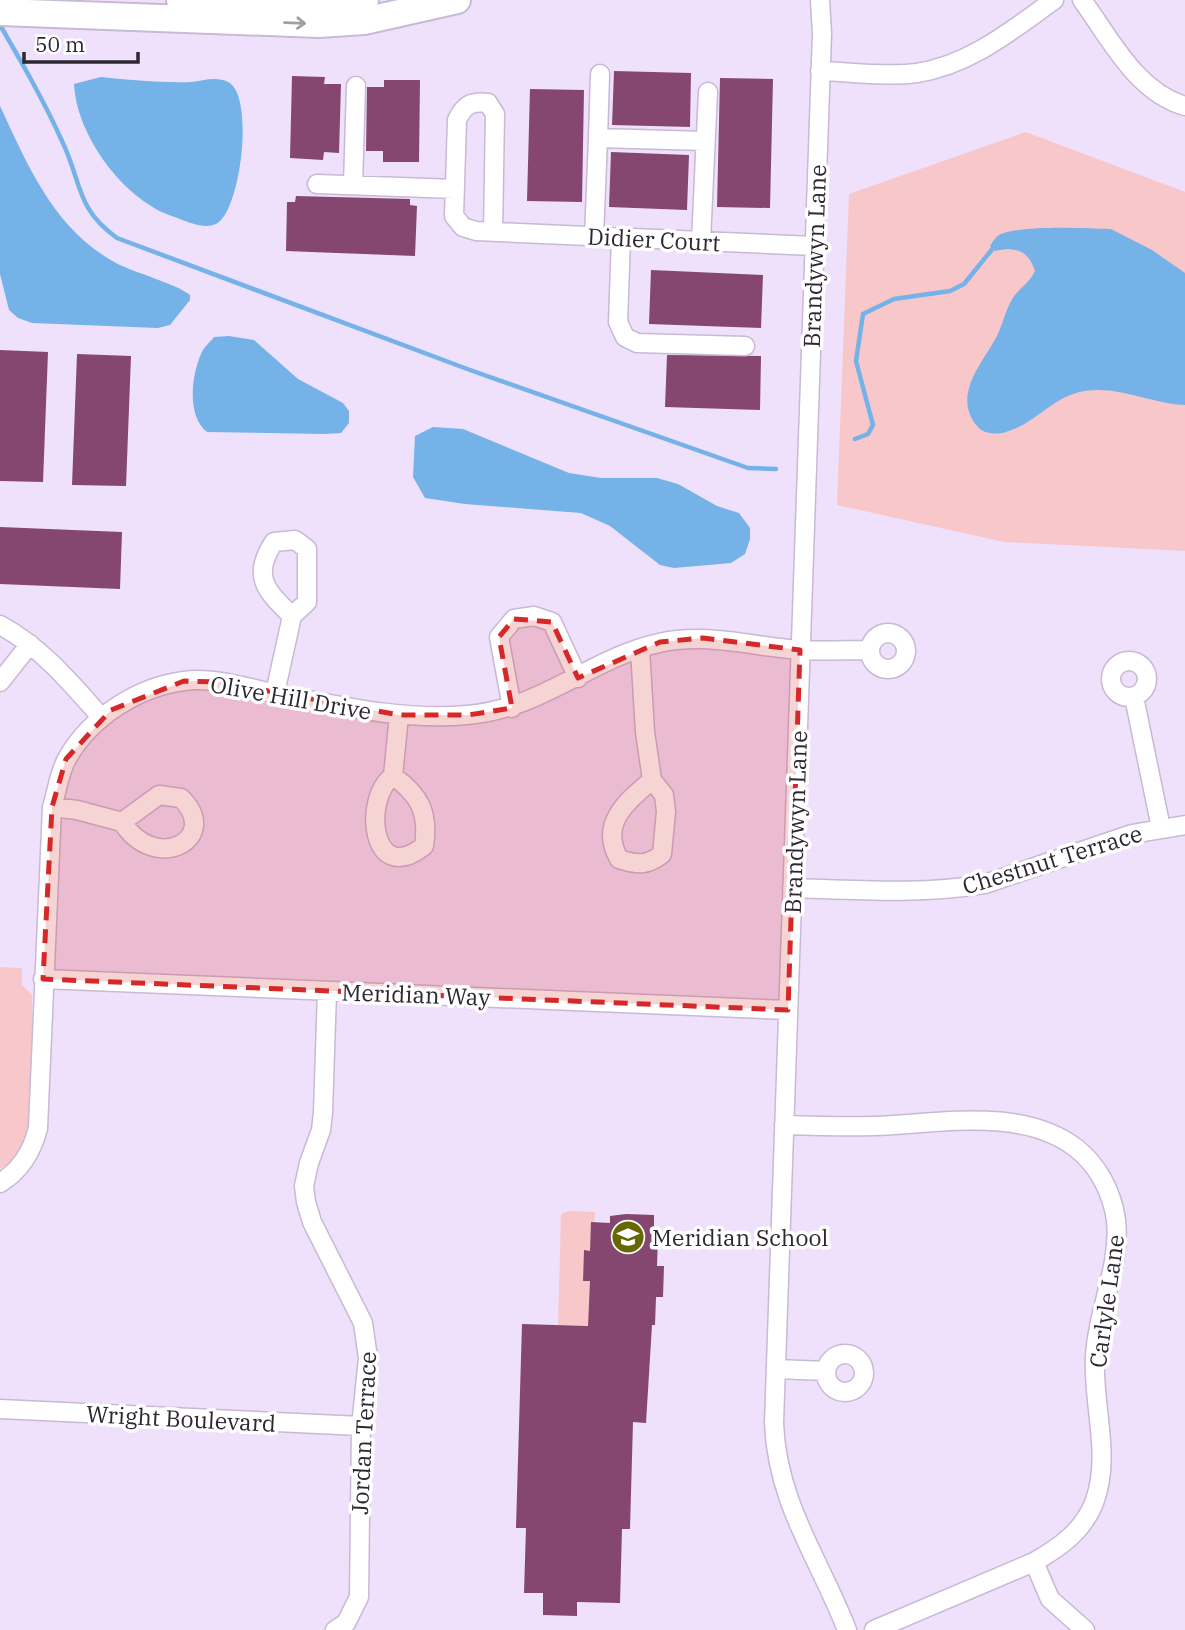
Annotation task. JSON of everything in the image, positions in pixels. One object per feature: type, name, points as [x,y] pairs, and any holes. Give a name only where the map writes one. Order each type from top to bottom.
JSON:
[{"type":"main road","points":[[180,0],[275,4],[365,0]]},
{"type":"main road","points":[[3,13],[319,24],[363,21],[457,0]]},
{"type":"street","name":"Brandywyn Lane","points":[[820,0],[820,71],[775,1451],[794,1518],[847,1630]]},
{"type":"street","points":[[820,71],[895,74],[942,67],[974,55],[1054,0]]},
{"type":"street","points":[[1082,0],[1134,71],[1165,98],[1185,106]]},
{"type":"street","points":[[594,237],[600,74]]},
{"type":"street","points":[[353,185],[356,86]]},
{"type":"street","points":[[701,241],[708,92]]},
{"type":"street","name":"Didier Court","points":[[493,232],[495,114],[488,103],[475,102],[463,108],[457,120],[454,216],[463,227],[493,232],[814,246]]},
{"type":"street","points":[[598,138],[705,141]]},
{"type":"street","points":[[317,184],[455,189]]},
{"type":"street","points":[[621,238],[618,322],[625,337],[637,343],[746,346]]},
{"type":"street","points":[[275,693],[292,616]]},
{"type":"street","points":[[512,708],[499,638],[514,619],[534,616],[552,622],[578,678]]},
{"type":"street","points":[[0,625],[30,644],[54,664],[101,717]]},
{"type":"street","name":"Olive Hill Drive","points":[[0,1183],[23,1163],[33,1145],[38,1128],[52,807],[66,758],[91,725],[101,717],[148,692],[184,681],[219,682],[399,716],[468,715],[512,708],[660,642],[703,638],[800,650],[870,650]]},
{"type":"street","points":[[0,682],[30,644]]},
{"type":"street","points":[[640,649],[645,732],[652,780],[664,795],[662,854],[650,864],[635,865],[619,859],[612,846],[612,832],[616,814],[652,780]]},
{"type":"street","points":[[1134,697],[1161,828]]},
{"type":"street","points":[[393,776],[399,716]]},
{"type":"street","points":[[52,807],[77,810],[122,822]]},
{"type":"street","name":"Chestnut Terrace","points":[[792,888],[925,892],[961,888],[985,884],[1132,834],[1185,824]]},
{"type":"street","name":"Meridian Way","points":[[43,979],[788,1010]]},
{"type":"street","name":"Jordan Terrace","points":[[327,991],[323,1113],[304,1186],[312,1222],[355,1304],[367,1340],[369,1358],[361,1426],[359,1597],[346,1623],[335,1630]]},
{"type":"street","name":"Carlyle Lane","points":[[784,1125],[852,1127],[995,1122],[1024,1125],[1075,1147],[1102,1177],[1112,1200],[1116,1223],[1115,1251],[1095,1356],[1102,1454],[1100,1476],[1094,1503],[1082,1525],[1053,1551],[1034,1562],[874,1630]]},
{"type":"street","points":[[776,1369],[826,1371]]},
{"type":"street","name":"Wright Boulevard","points":[[0,1409],[361,1426]]},
{"type":"street","points":[[1034,1562],[1050,1599],[1085,1630]]},
{"type":"highlighted area","points":[[514,619],[552,622],[578,678],[660,642],[703,638],[800,650],[788,1010],[43,979],[52,807],[66,759],[111,710],[184,681],[219,682],[399,715],[468,715],[512,708],[499,637]]},
{"type":"shaded area","points":[[1026,132],[1185,192],[1185,551],[1004,542],[837,505],[849,194]]},
{"type":"shaded area","points":[[0,967],[22,968],[22,985],[32,995],[33,1116],[15,1160],[0,1169]]},
{"type":"shaded area","points":[[568,1211],[595,1212],[592,1251],[584,1251],[583,1280],[592,1281],[605,1326],[558,1325],[561,1214]]},
{"type":"water","points":[[101,77],[168,82],[219,79],[228,82],[236,91],[241,108],[242,153],[232,198],[225,215],[216,224],[198,225],[158,210],[137,196],[110,169],[81,119],[74,84]]},
{"type":"water","points":[[0,106],[33,174],[60,215],[76,233],[116,263],[190,295],[190,300],[170,325],[158,328],[32,323],[18,318],[9,310],[0,274]]},
{"type":"water","points":[[1024,229],[1111,229],[1152,250],[1185,273],[1185,405],[1096,390],[1069,395],[1029,421],[1006,432],[983,431],[970,414],[967,402],[969,390],[978,367],[998,334],[1012,299],[1035,271],[1025,255],[1009,249],[995,251],[990,246],[992,242],[1001,234]]},
{"type":"water","points":[[229,336],[254,340],[298,379],[343,403],[349,411],[349,423],[341,433],[207,432],[196,416],[193,396],[195,374],[202,352],[214,337]]},
{"type":"water","points":[[433,427],[463,429],[569,473],[601,478],[657,478],[678,484],[717,506],[739,513],[750,528],[745,554],[731,563],[674,568],[660,565],[610,526],[581,513],[465,504],[425,498],[413,477],[415,436]]},
{"type":"building","points":[[614,71],[691,73],[690,127],[612,125]]},
{"type":"building","points":[[292,76],[325,77],[324,84],[341,84],[339,153],[324,152],[323,160],[290,158]]},
{"type":"building","points":[[720,78],[773,79],[770,208],[717,207]]},
{"type":"building","points":[[384,80],[420,80],[419,162],[383,162],[383,151],[366,151],[367,87],[384,87]]},
{"type":"building","points":[[530,89],[584,90],[582,202],[527,201]]},
{"type":"building","points":[[611,152],[689,155],[687,210],[609,207]]},
{"type":"building","points":[[296,196],[410,199],[410,205],[417,206],[415,256],[286,251],[287,202],[295,202]]},
{"type":"building","points":[[651,270],[763,275],[761,328],[649,324]]},
{"type":"building","points":[[0,350],[48,352],[43,482],[0,481]]},
{"type":"building","points":[[77,354],[131,356],[126,486],[72,485]]},
{"type":"building","points":[[667,355],[761,356],[760,410],[665,407]]},
{"type":"building","points":[[0,527],[122,532],[120,589],[0,584]]},
{"type":"building","points":[[654,1215],[654,1237],[658,1237],[657,1266],[664,1266],[663,1297],[656,1297],[655,1325],[652,1325],[646,1423],[633,1422],[630,1529],[622,1529],[620,1603],[577,1602],[577,1616],[543,1615],[543,1593],[524,1593],[526,1528],[516,1528],[522,1324],[588,1326],[590,1281],[583,1281],[584,1250],[590,1251],[591,1222],[610,1223],[610,1216]]},
{"type":"waterway","points":[[0,25],[55,126],[86,205],[103,227],[117,238],[470,370],[748,468],[776,469]]},
{"type":"waterway","points":[[855,439],[868,434],[873,425],[856,361],[863,314],[894,299],[950,291],[964,284],[994,247]]},
{"type":"place","name":"Meridian School","points":[[628,1237]]}]
